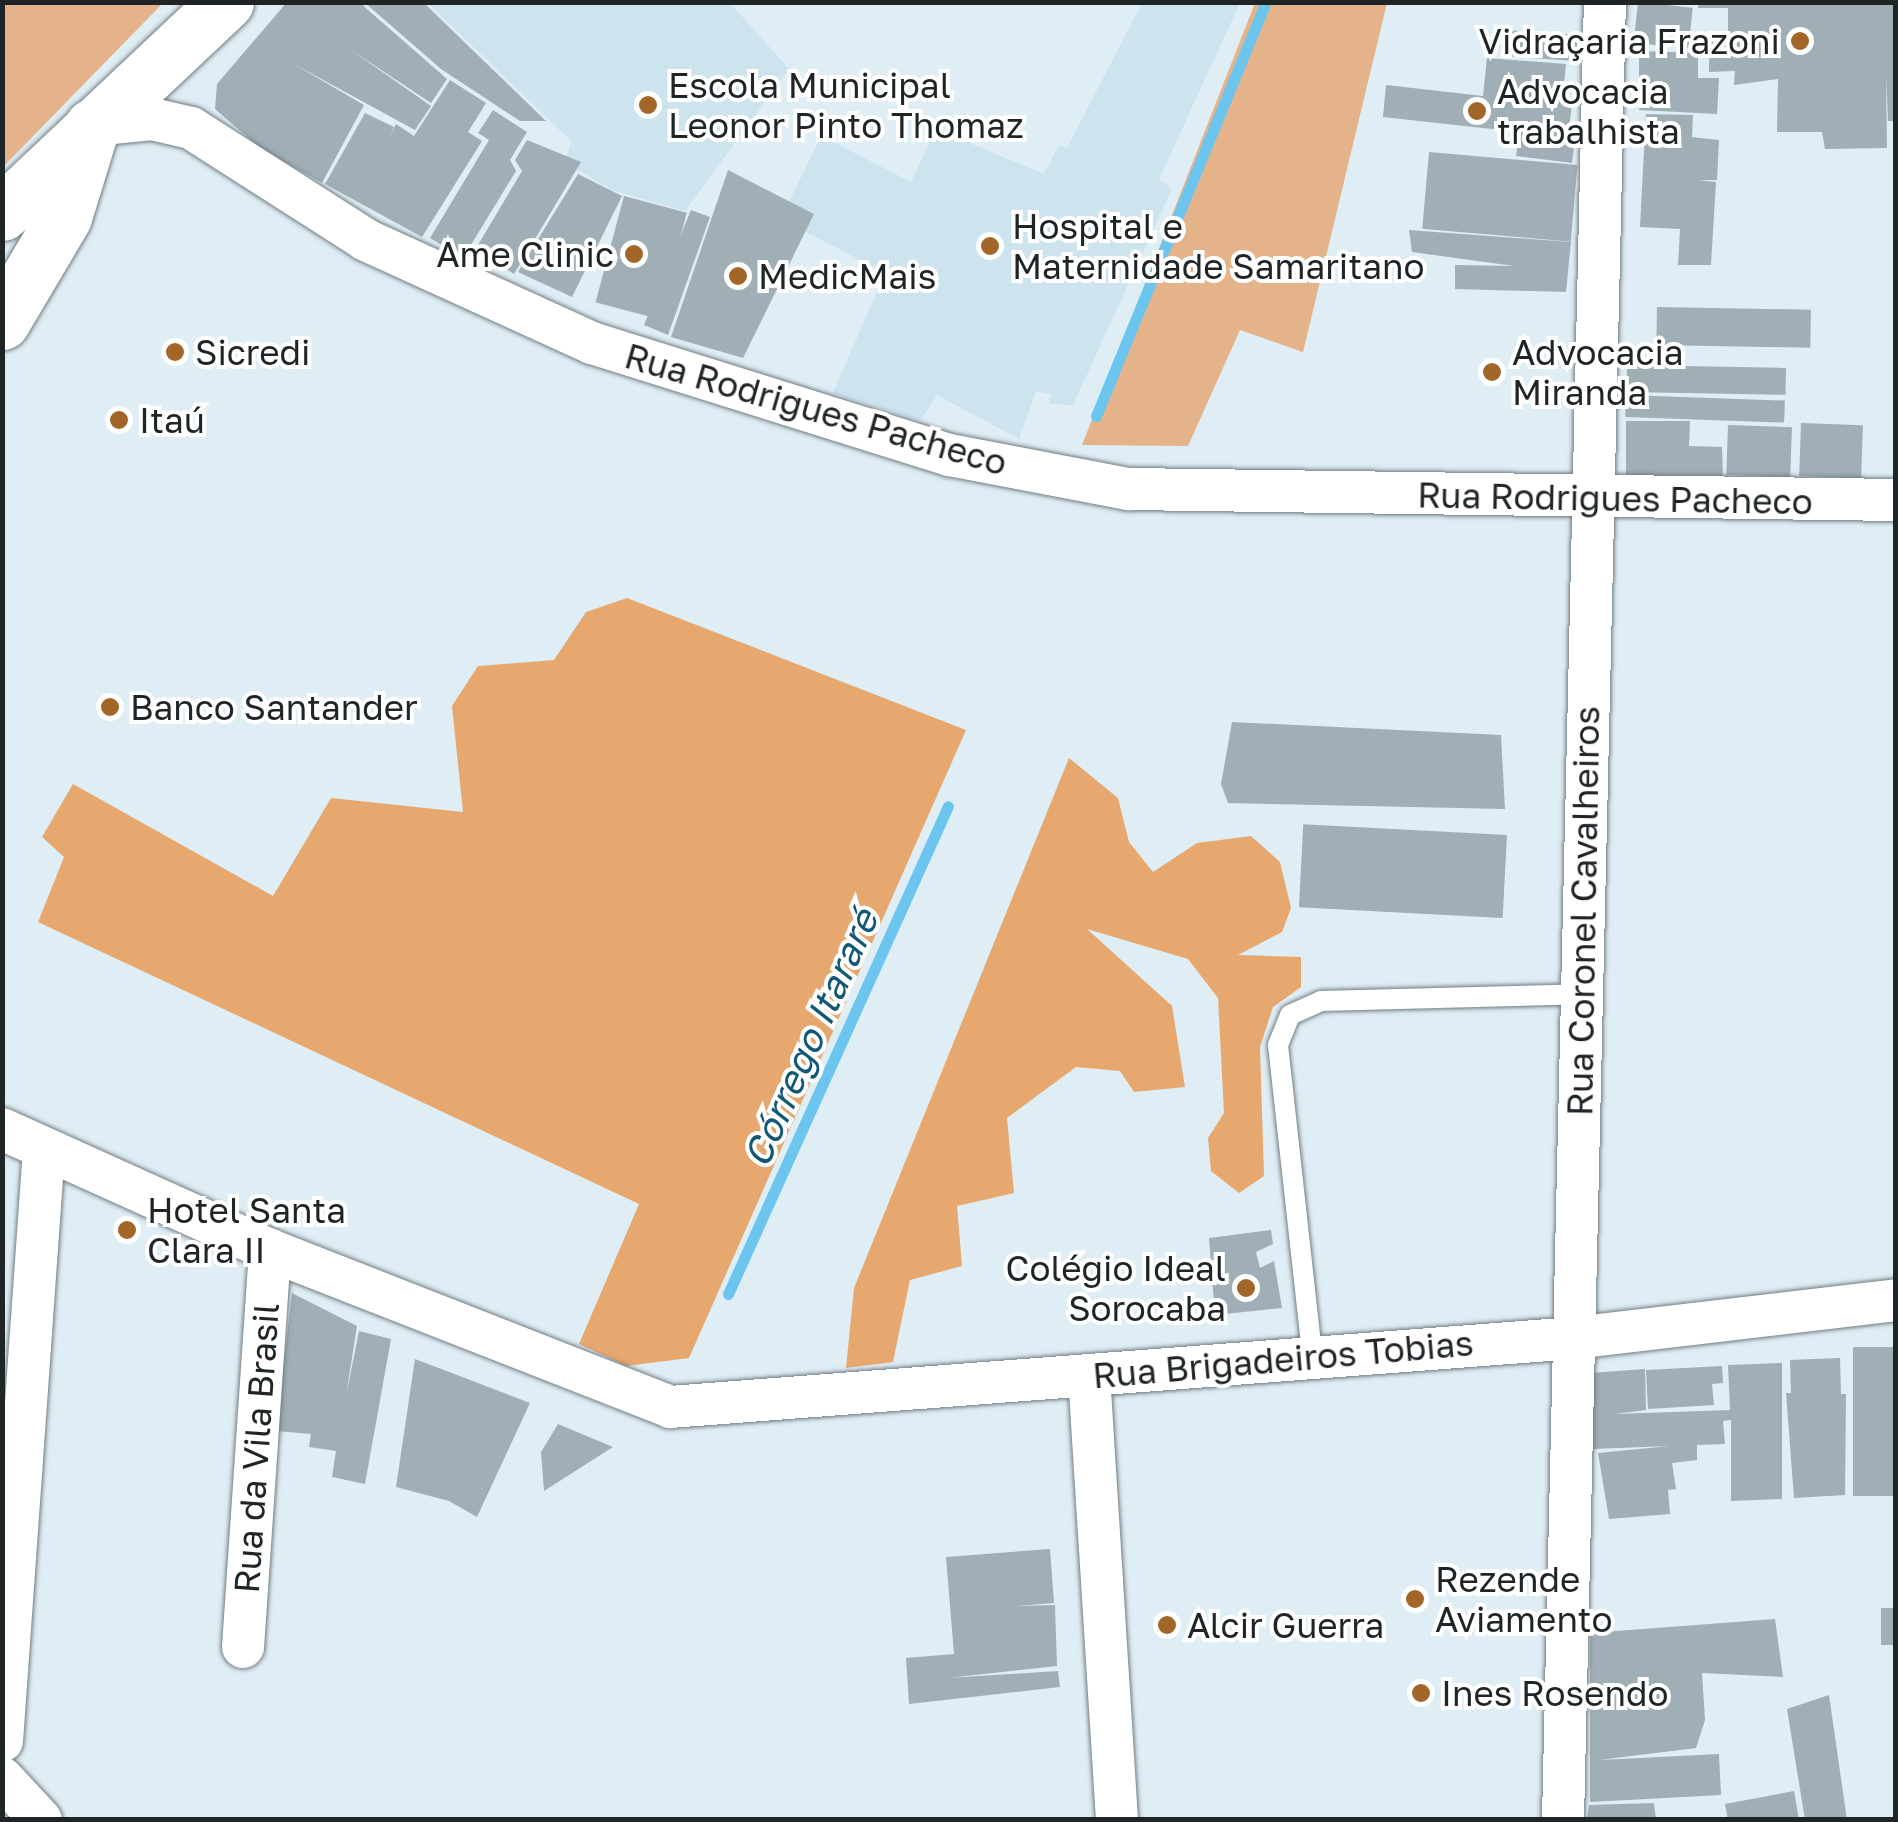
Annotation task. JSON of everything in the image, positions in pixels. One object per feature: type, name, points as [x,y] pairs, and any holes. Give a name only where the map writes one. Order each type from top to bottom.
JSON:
[{"type":"main road","points":[[2,214],[226,2]]},
{"type":"main road","points":[[2,322],[70,202],[92,125]]},
{"type":"street","name":"Rua Coronel Cavalheiros","points":[[1563,1820],[1604,2]]},
{"type":"street","name":"Rua Rodrigues Pacheco","points":[[92,125],[152,120],[191,128],[366,240],[592,343],[950,455],[1128,489],[1593,500],[1896,500]]},
{"type":"street","points":[[2,1129],[270,1250]]},
{"type":"street","points":[[2,1741],[44,1149]]},
{"type":"street","name":"Rua Brigadeiros Tobias","points":[[270,1250],[670,1407],[1312,1354],[1574,1338],[1896,1300]]},
{"type":"street","name":"Rua da Vila Brasil","points":[[243,1646],[270,1250]]},
{"type":"street","points":[[1089,1375],[1117,1820]]},
{"type":"street","points":[[2,1778],[40,1820]]},
{"type":"lane","points":[[1312,1354],[1278,1046],[1290,1014],[1320,1001],[1582,994]]},
{"type":"shaded area","points":[[2,3],[163,3],[3,167]]},
{"type":"shaded area","name":"Escola Municipal Leonor Pinto Thomaz","points":[[428,3],[730,3],[789,69],[685,211],[612,190],[565,162],[571,141]]},
{"type":"shaded area","name":"Hospital e Maternidade Samaritano","points":[[1142,3],[1240,3],[1159,179],[1172,189],[1073,405],[1049,404],[1051,394],[1036,391],[1019,439],[937,395],[920,421],[833,393],[885,273],[781,219],[821,136],[911,182],[936,129],[1044,174],[1059,145],[1067,148]]},
{"type":"shaded area","points":[[1255,3],[1387,3],[1303,352],[1240,330],[1188,446],[1082,445]]},
{"type":"shaded area","points":[[627,598],[966,730],[689,1358],[626,1366],[579,1344],[639,1204],[38,922],[64,857],[42,837],[73,784],[273,896],[331,798],[463,812],[452,706],[478,666],[554,660],[586,612]]},
{"type":"shaded area","points":[[1069,758],[1118,798],[1129,842],[1153,872],[1197,843],[1251,836],[1280,862],[1291,908],[1282,932],[1238,955],[1301,957],[1301,987],[1273,1007],[1260,1047],[1264,1176],[1239,1193],[1211,1171],[1208,1138],[1224,1113],[1218,998],[1188,959],[1087,929],[1172,1006],[1185,1087],[1134,1092],[1120,1071],[1076,1067],[1007,1118],[1014,1193],[957,1206],[962,1266],[910,1280],[893,1362],[846,1368],[854,1288]]},
{"type":"building","points":[[287,2],[359,2],[447,79],[431,103],[351,50],[431,106],[415,130],[292,63],[364,105],[322,183],[260,148],[215,109],[217,84]]},
{"type":"building","points":[[364,2],[423,2],[546,121],[520,121],[441,69]]},
{"type":"building","points":[[1638,2],[1693,8],[1688,49],[1634,43]]},
{"type":"building","points":[[1699,2],[1896,2],[1896,121],[1888,121],[1886,74],[1887,148],[1825,149],[1822,132],[1777,132],[1778,79],[1734,85],[1735,71],[1709,72],[1709,36],[1728,37],[1728,8],[1698,8]]},
{"type":"building","points":[[1505,30],[1578,35],[1576,61],[1503,56]]},
{"type":"building","points":[[1639,51],[1698,53],[1698,78],[1719,78],[1717,114],[1639,110]]},
{"type":"building","points":[[1487,58],[1566,64],[1562,104],[1572,105],[1568,137],[1527,134],[1575,139],[1572,163],[1516,156],[1519,132],[1383,117],[1386,85],[1483,96]]},
{"type":"building","points":[[450,80],[486,103],[468,132],[482,141],[422,237],[325,184],[365,113],[394,127],[389,139],[396,124],[414,136]]},
{"type":"building","points":[[493,110],[527,132],[510,160],[516,171],[463,258],[430,238],[489,140],[478,133]]},
{"type":"building","points":[[1646,114],[1693,115],[1692,137],[1719,140],[1717,180],[1698,180],[1716,182],[1711,265],[1678,265],[1680,229],[1640,227],[1645,131],[1664,132],[1645,129]]},
{"type":"building","points":[[527,140],[581,162],[514,274],[475,250],[522,171],[515,160]]},
{"type":"building","points":[[1429,152],[1577,165],[1571,242],[1422,229]]},
{"type":"building","name":"MedicMais","points":[[728,170],[814,214],[743,358],[671,337]]},
{"type":"building","points":[[578,174],[622,196],[572,297],[518,272]]},
{"type":"building","name":"Ame Clinic","points":[[624,196],[687,213],[658,319],[596,302]]},
{"type":"building","points":[[691,210],[710,217],[668,335],[644,325]]},
{"type":"building","points":[[1409,230],[1571,242],[1566,292],[1455,289],[1455,265],[1514,266],[1412,252]]},
{"type":"building","points":[[1657,307],[1811,310],[1810,348],[1656,345]]},
{"type":"building","points":[[1627,365],[1786,368],[1786,395],[1627,392]]},
{"type":"building","points":[[1626,395],[1785,401],[1784,423],[1625,417]]},
{"type":"building","points":[[1626,421],[1690,421],[1689,446],[1722,447],[1723,478],[1626,475]]},
{"type":"building","points":[[1801,423],[1863,425],[1861,478],[1799,476]]},
{"type":"building","points":[[1728,425],[1792,427],[1790,477],[1726,475]]},
{"type":"building","points":[[1232,722],[1501,735],[1505,809],[1228,803],[1221,784]]},
{"type":"building","points":[[1303,824],[1507,835],[1503,918],[1299,907]]},
{"type":"building","name":"Colégio Ideal Sorocaba","points":[[1271,1230],[1273,1244],[1256,1252],[1260,1268],[1274,1261],[1282,1308],[1215,1315],[1209,1238]]},
{"type":"building","points":[[292,1293],[357,1326],[346,1396],[359,1331],[391,1339],[365,1484],[332,1477],[336,1451],[309,1447],[311,1434],[276,1431]]},
{"type":"building","points":[[1853,1347],[1895,1347],[1895,1496],[1853,1496]]},
{"type":"building","points":[[1840,1358],[1841,1394],[1846,1394],[1845,1495],[1794,1498],[1786,1393],[1791,1393],[1790,1360]]},
{"type":"building","points":[[415,1359],[530,1403],[477,1517],[449,1501],[396,1487]]},
{"type":"building","points":[[1782,1363],[1782,1499],[1731,1501],[1731,1420],[1723,1421],[1725,1444],[1697,1445],[1697,1460],[1672,1463],[1676,1489],[1668,1490],[1670,1514],[1609,1519],[1598,1453],[1670,1446],[1592,1449],[1589,1373],[1645,1369],[1646,1410],[1615,1414],[1730,1410],[1728,1365]]},
{"type":"building","points":[[1722,1366],[1723,1383],[1712,1384],[1714,1405],[1648,1409],[1646,1370]]},
{"type":"building","points":[[558,1424],[613,1447],[544,1491],[541,1452]]},
{"type":"building","points":[[1050,1549],[1054,1603],[1017,1606],[1055,1605],[1057,1666],[948,1678],[1058,1671],[1060,1687],[909,1704],[906,1658],[954,1654],[946,1557]]},
{"type":"building","points":[[1881,1608],[1896,1608],[1896,1645],[1881,1645]]},
{"type":"building","points":[[1775,1619],[1783,1677],[1702,1673],[1705,1720],[1696,1748],[1599,1760],[1719,1754],[1721,1795],[1590,1802],[1590,1633]]},
{"type":"building","points":[[1829,1695],[1847,1820],[1805,1820],[1787,1709]]},
{"type":"building","points":[[1794,1791],[1799,1820],[1728,1820],[1725,1804]]},
{"type":"building","points":[[1654,1803],[1656,1820],[1587,1820],[1589,1805]]},
{"type":"waterway","name":"Córrego Itararé","points":[[1096,416],[1266,2]]},
{"type":"waterway","name":"Córrego Itararé","points":[[728,1294],[948,806]]},
{"type":"place","name":"Vidraçaria Frazoni","points":[[1800,41]]},
{"type":"place","name":"Escola Municipal Leonor Pinto Thomaz","points":[[648,105]]},
{"type":"place","name":"Advocacia trabalhista","points":[[1477,111]]},
{"type":"place","name":"Hospital e Maternidade Samaritano","points":[[990,246]]},
{"type":"place","name":"Ame Clinic","points":[[634,254]]},
{"type":"place","name":"MedicMais","points":[[738,276]]},
{"type":"place","name":"Sicredi","points":[[175,352]]},
{"type":"place","name":"Advocacia Miranda","points":[[1492,372]]},
{"type":"place","name":"Itaú","points":[[119,420]]},
{"type":"place","name":"Banco Santander","points":[[110,707]]},
{"type":"place","name":"Hotel Santa Clara II","points":[[127,1230]]},
{"type":"place","name":"Colégio Ideal Sorocaba","points":[[1246,1288]]},
{"type":"place","name":"Rezende Aviamento","points":[[1415,1599]]},
{"type":"place","name":"Alcir Guerra","points":[[1167,1625]]},
{"type":"place","name":"Ines Rosendo","points":[[1421,1693]]}]
